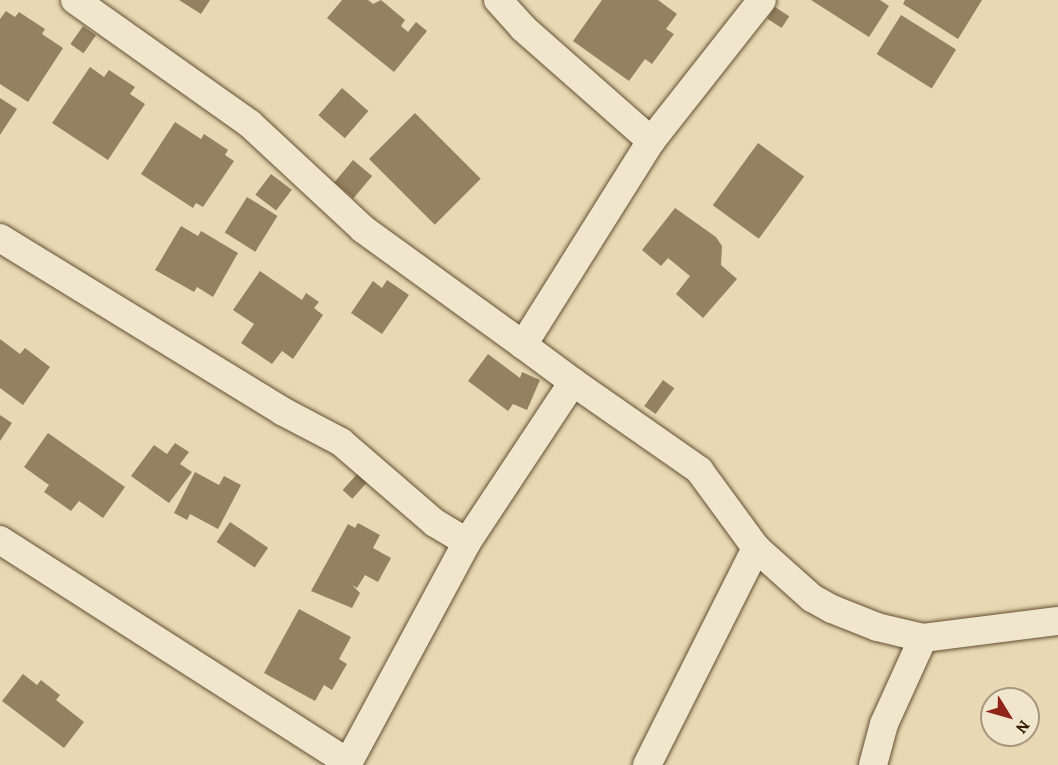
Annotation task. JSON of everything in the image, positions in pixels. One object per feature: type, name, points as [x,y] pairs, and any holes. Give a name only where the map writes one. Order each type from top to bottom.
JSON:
[{"type":"street","points":[[75,0],[250,124],[363,229],[573,382],[699,470],[756,548],[812,598],[832,609],[886,630],[923,638],[1058,621]]},
{"type":"street","points":[[498,0],[523,28],[651,141]]},
{"type":"street","points":[[523,345],[651,141],[762,0]]},
{"type":"street","points":[[0,238],[282,411],[341,442],[435,523],[467,542]]},
{"type":"street","points":[[0,540],[348,764],[467,542],[573,382]]},
{"type":"street","points":[[647,765],[756,548]]},
{"type":"street","points":[[873,765],[884,724],[923,638]]},
{"type":"building","points":[[179,0],[210,0],[201,14]]},
{"type":"building","points":[[342,0],[368,0],[373,4],[381,0],[405,20],[401,26],[408,32],[416,22],[427,31],[394,72],[327,18]]},
{"type":"building","points":[[602,0],[658,0],[677,14],[666,29],[674,34],[652,64],[645,59],[629,81],[573,41]]},
{"type":"building","points":[[811,0],[880,0],[889,6],[869,37]]},
{"type":"building","points":[[905,0],[982,0],[958,39],[903,4]]},
{"type":"building","points":[[775,7],[789,16],[782,28],[767,19]]},
{"type":"building","points":[[6,11],[15,17],[19,12],[45,29],[42,34],[63,48],[28,102],[0,84],[0,19]]},
{"type":"building","points":[[901,15],[956,49],[932,88],[877,54]]},
{"type":"building","points":[[83,26],[96,35],[83,53],[70,44]]},
{"type":"building","points":[[90,67],[104,77],[109,70],[135,87],[130,94],[145,104],[108,160],[52,123]]},
{"type":"building","points":[[342,88],[368,111],[345,138],[318,115]]},
{"type":"building","points":[[0,98],[17,109],[0,135]]},
{"type":"building","points":[[415,113],[481,179],[435,225],[369,159]]},
{"type":"building","points":[[175,122],[201,139],[204,134],[228,150],[225,155],[234,161],[203,207],[196,203],[193,208],[141,174]]},
{"type":"building","points":[[758,143],[804,177],[759,239],[713,205]]},
{"type":"building","points":[[353,160],[372,176],[354,198],[334,182]]},
{"type":"building","points":[[271,174],[292,190],[276,210],[255,195]]},
{"type":"building","points":[[247,197],[278,216],[255,252],[225,233]]},
{"type":"building","points":[[675,208],[716,237],[722,246],[721,265],[737,279],[703,318],[676,294],[690,276],[668,258],[661,266],[642,250]]},
{"type":"building","points":[[181,226],[198,236],[201,231],[238,253],[213,297],[197,287],[194,292],[155,270]]},
{"type":"building","points":[[260,271],[302,300],[306,293],[319,302],[314,308],[323,315],[293,359],[282,351],[272,364],[241,343],[254,324],[233,310]]},
{"type":"building","points":[[387,280],[409,295],[382,334],[351,313],[373,281],[382,288]]},
{"type":"building","points":[[0,339],[20,354],[25,348],[50,367],[23,405],[0,388]]},
{"type":"building","points":[[488,354],[520,378],[522,372],[540,380],[527,410],[513,404],[508,411],[468,381]]},
{"type":"building","points":[[663,380],[674,388],[656,414],[644,406]]},
{"type":"building","points":[[0,415],[12,423],[0,441]]},
{"type":"building","points":[[48,433],[125,487],[103,518],[79,501],[71,511],[44,492],[49,485],[24,467]]},
{"type":"building","points":[[175,443],[189,452],[180,464],[192,472],[169,503],[131,476],[154,445],[167,454]]},
{"type":"building","points":[[195,472],[219,485],[224,476],[241,485],[218,529],[190,514],[187,520],[174,513]]},
{"type":"building","points":[[358,473],[368,482],[352,499],[343,490]]},
{"type":"building","points":[[230,522],[268,548],[255,568],[217,542]]},
{"type":"building","points":[[358,523],[380,535],[373,548],[391,558],[378,582],[365,575],[357,588],[352,585],[360,593],[352,608],[311,591],[348,524],[355,528]]},
{"type":"building","points":[[299,609],[351,637],[339,659],[347,664],[332,690],[324,685],[315,701],[264,673]]},
{"type":"building","points":[[23,674],[37,685],[41,680],[60,695],[56,700],[84,722],[64,748],[2,701]]}]
